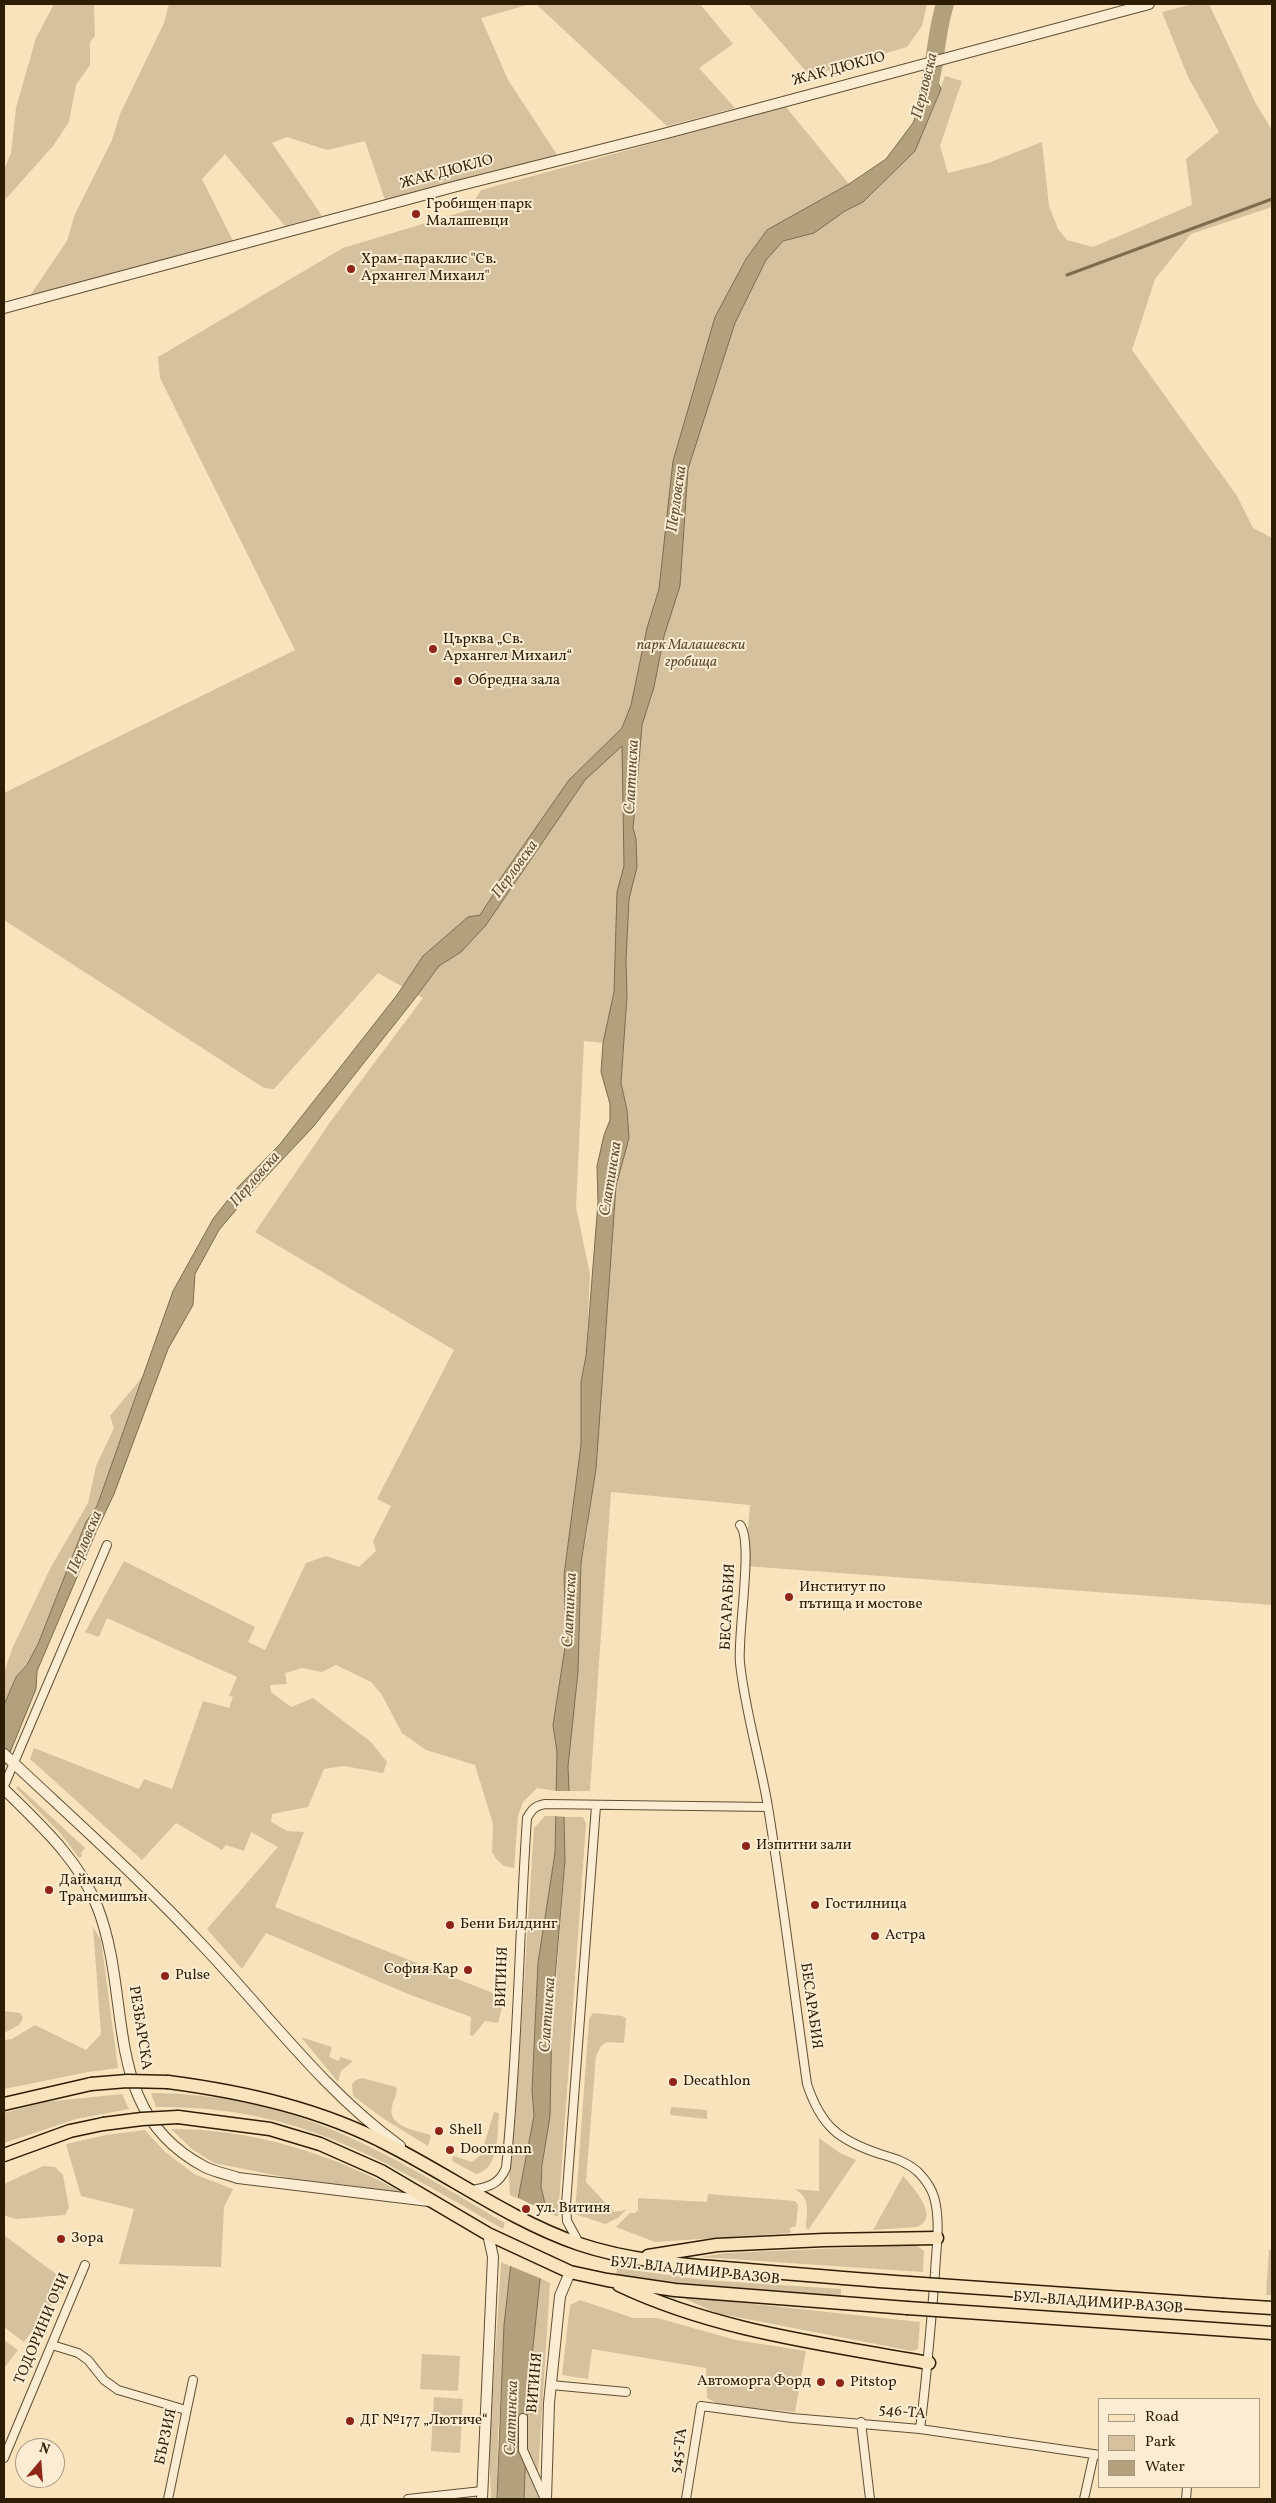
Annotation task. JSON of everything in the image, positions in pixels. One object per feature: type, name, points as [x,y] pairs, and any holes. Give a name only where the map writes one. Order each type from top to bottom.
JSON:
[{"type":"main road","name":"БУЛ. ВЛАДИМИР ВАЗОВ","points":[[4,2104],[91,2084],[127,2081],[168,2082],[246,2094],[354,2128],[427,2165],[508,2211],[581,2245],[682,2265],[1272,2308]]},
{"type":"main road","name":"БУЛ. ВЛАДИМИР ВАЗОВ","points":[[4,2155],[62,2134],[103,2124],[142,2118],[178,2117],[270,2129],[320,2144],[381,2171],[488,2234],[552,2265],[570,2272],[607,2280],[675,2290],[1272,2333]]},
{"type":"main road","points":[[638,2257],[717,2245],[824,2240],[937,2238]]},
{"type":"main road","points":[[607,2280],[651,2301],[721,2324],[929,2363]]},
{"type":"street","name":"ЖАК ДЮКЛО","points":[[4,308],[1149,4]]},
{"type":"street","name":"БЕСАРАБИЯ","points":[[740,1525],[744,1530],[745,1566],[739,1639],[740,1664],[768,1808],[807,2084],[814,2104],[824,2122],[845,2138],[860,2146],[900,2160],[924,2179],[934,2198],[937,2238],[929,2363],[920,2429]]},
{"type":"street","points":[[4,1788],[59,1654],[107,1545]]},
{"type":"street","points":[[5,1756],[163,1904],[330,2088],[375,2127],[427,2165]]},
{"type":"street","name":"РЕЗБАРСКА","points":[[4,1788],[58,1844],[79,1873],[97,1905],[112,1957],[127,2063],[140,2102],[164,2136],[192,2159],[207,2168],[238,2178],[432,2201]]},
{"type":"street","name":"ВИТИНЯ","points":[[472,2190],[501,2179],[506,2168],[515,2059],[527,1818],[535,1806],[545,1804],[768,1808]]},
{"type":"street","points":[[581,2245],[567,2221],[566,2204],[596,1806]]},
{"type":"street","points":[[408,2499],[482,2495],[493,2257],[488,2234]]},
{"type":"street","name":"ТОДОРИНИ ОЧИ","points":[[4,2458],[84,2265]]},
{"type":"street","name":"ВИТИНЯ","points":[[545,2499],[550,2385],[560,2296],[570,2272]]},
{"type":"street","points":[[52,2345],[78,2353],[88,2360],[104,2380],[118,2390],[186,2410]]},
{"type":"street","name":"БЪРЗИЯ","points":[[168,2499],[193,2380]]},
{"type":"street","points":[[550,2385],[626,2392]]},
{"type":"street","name":"546-ТА","points":[[701,2406],[792,2418],[861,2422],[920,2429],[1097,2454]]},
{"type":"street","name":"545-ТА","points":[[686,2499],[701,2406]]},
{"type":"street","points":[[523,2418],[523,2450],[542,2488],[545,2499]]},
{"type":"street","points":[[861,2422],[870,2499]]},
{"type":"street","points":[[1084,2499],[1097,2454]]},
{"type":"green space","points":[[54,4],[94,4],[95,36],[90,42],[90,65],[76,85],[69,122],[53,146],[4,201],[4,170],[11,153],[16,108],[36,38]]},
{"type":"green space","points":[[169,4],[531,4],[481,18],[508,80],[558,156],[385,200],[365,141],[327,150],[287,137],[272,143],[322,216],[285,226],[225,154],[202,179],[233,241],[29,297],[67,241],[75,214],[112,140],[120,114],[164,23]]},
{"type":"green space","points":[[536,4],[700,4],[733,44],[699,68],[735,108],[667,126]]},
{"type":"green space","points":[[748,4],[927,4],[922,26],[907,47],[810,76]]},
{"type":"green space","name":"парк Малашевски гробища","points":[[1193,4],[1209,4],[1256,104],[1272,130],[1272,207],[1191,234],[1155,279],[1132,350],[1237,496],[1253,528],[1272,538],[1272,1605],[745,1566],[750,1505],[611,1492],[590,1791],[569,1791],[568,1766],[578,1672],[581,1563],[587,1533],[604,1359],[616,1186],[629,1138],[627,1110],[621,1083],[624,1045],[584,1041],[576,1207],[590,1274],[586,1356],[581,1382],[581,1445],[564,1575],[566,1641],[553,1725],[557,1752],[556,1791],[537,1788],[523,1802],[518,1816],[514,1868],[504,1866],[492,1852],[493,1824],[475,1765],[426,1750],[402,1733],[382,1695],[371,1682],[336,1665],[322,1672],[302,1668],[285,1673],[287,1684],[270,1685],[271,1692],[291,1707],[313,1698],[371,1742],[387,1762],[383,1773],[344,1766],[324,1769],[308,1807],[272,1814],[271,1822],[287,1831],[304,1832],[275,1907],[498,1995],[502,1982],[508,1985],[498,2023],[485,2021],[473,2036],[470,2035],[471,2017],[408,1994],[266,1933],[242,1969],[207,1929],[278,1847],[251,1832],[244,1851],[226,1845],[222,1850],[176,1823],[142,1860],[30,1759],[34,1748],[139,1789],[144,1779],[172,1789],[203,1701],[229,1708],[233,1697],[229,1696],[237,1677],[107,1618],[99,1637],[85,1632],[124,1561],[255,1627],[248,1642],[265,1650],[306,1563],[326,1556],[359,1567],[376,1551],[373,1541],[391,1506],[377,1499],[454,1350],[255,1232],[333,1118],[423,998],[378,973],[274,1089],[264,1088],[4,920],[4,793],[295,650],[160,378],[158,357],[343,248],[472,209],[469,203],[476,198],[481,190],[786,107],[849,184],[832,194],[844,211],[932,112],[945,76],[962,81],[940,146],[948,173],[988,163],[1042,142],[1049,206],[1058,229],[1067,240],[1093,247],[1192,205],[1186,159],[1219,132],[1188,77],[1162,12]]},
{"type":"green space","points":[[144,1375],[97,1506],[86,1522],[38,1643],[27,1665],[16,1677],[4,1705],[4,1673],[12,1649],[51,1567],[88,1503],[96,1466],[114,1428],[110,1416]]},
{"type":"green space","points":[[18,1786],[85,1848],[81,1853],[82,1856],[79,1858],[61,1834],[16,1788]]},
{"type":"green space","points":[[545,1816],[555,1816],[555,1853],[538,1963],[532,2090],[534,2116],[518,2199],[510,2195],[509,2177],[515,2122],[534,1828]]},
{"type":"green space","points":[[564,1817],[583,1817],[586,1824],[558,2217],[547,2212],[541,2187],[565,1860]]},
{"type":"green space","points":[[93,1927],[101,1940],[118,2068],[88,2072],[4,2089],[4,2040],[12,2039],[35,2025],[86,2050],[101,2034]]},
{"type":"green space","points":[[4,2011],[20,2013],[23,2018],[19,2025],[4,2033]]},
{"type":"green space","points":[[593,2013],[626,2018],[624,2043],[607,2042],[601,2046],[596,2056],[586,2182],[614,2212],[626,2210],[618,2218],[605,2224],[575,2214],[589,2019]]},
{"type":"green space","points":[[301,2037],[332,2047],[329,2057],[339,2061],[340,2057],[353,2061],[341,2071],[338,2082]]},
{"type":"green space","points":[[362,2078],[396,2087],[396,2095],[392,2107],[394,2119],[405,2127],[431,2135],[428,2146],[384,2119],[353,2096],[352,2084]]},
{"type":"green space","points":[[151,2093],[203,2096],[250,2104],[295,2116],[337,2132],[378,2151],[461,2197],[505,2223],[503,2229],[419,2181],[379,2160],[338,2142],[297,2127],[254,2116],[207,2109],[156,2107]]},
{"type":"green space","points":[[122,2094],[129,2109],[76,2119],[4,2143],[4,2113],[45,2102]]},
{"type":"green space","points":[[671,2107],[707,2110],[707,2119],[670,2115]]},
{"type":"green space","points":[[494,2112],[499,2113],[496,2149],[489,2165],[484,2171],[476,2174],[452,2161],[453,2156],[472,2162],[481,2155]]},
{"type":"green space","points":[[171,2129],[232,2133],[290,2146],[347,2166],[401,2192],[289,2178],[214,2163],[192,2149]]},
{"type":"green space","points":[[145,2130],[164,2151],[194,2174],[233,2189],[224,2207],[221,2267],[119,2264],[134,2209],[81,2196],[66,2144],[106,2135]]},
{"type":"green space","points":[[819,2138],[840,2153],[856,2160],[808,2230],[806,2227],[806,2200],[794,2189],[819,2191]]},
{"type":"green space","points":[[43,2166],[55,2167],[63,2175],[69,2208],[65,2215],[16,2219],[6,2216],[4,2213],[4,2184]]},
{"type":"green space","points":[[903,2176],[913,2187],[926,2210],[926,2217],[923,2223],[916,2227],[873,2230]]},
{"type":"green space","points":[[708,2194],[795,2201],[798,2205],[796,2226],[790,2228],[791,2233],[655,2242],[616,2227],[630,2213],[635,2213],[638,2210],[638,2198],[707,2202]]},
{"type":"green space","points":[[4,2235],[68,2283],[24,2342],[4,2327]]},
{"type":"green space","points":[[916,2245],[924,2251],[923,2272],[700,2257],[726,2253]]},
{"type":"green space","points":[[1269,2250],[1272,2250],[1272,2295],[1266,2295]]},
{"type":"green space","points":[[501,2262],[510,2266],[498,2435],[497,2499],[491,2499],[489,2454]]},
{"type":"green space","points":[[617,2268],[704,2280],[841,2289],[841,2297],[650,2281],[616,2275]]},
{"type":"green space","points":[[540,2278],[550,2283],[538,2474],[525,2450],[528,2395]]},
{"type":"green space","points":[[679,2296],[920,2322],[918,2349],[912,2351],[716,2313]]},
{"type":"green space","points":[[580,2300],[633,2318],[657,2318],[736,2340],[806,2351],[795,2412],[720,2405],[707,2398],[706,2368],[592,2349],[588,2379],[562,2375],[570,2305]]},
{"type":"green space","points":[[4,2340],[18,2350],[4,2368]]},
{"type":"green space","points":[[422,2354],[460,2356],[458,2391],[420,2389]]},
{"type":"green space","points":[[434,2397],[463,2399],[460,2453],[431,2451]]},
{"type":"green space","points":[[524,2462],[535,2481],[539,2499],[524,2499]]},
{"type":"water","name":"Слатинска","points":[[942,66],[937,80],[941,89],[915,151],[863,202],[845,211],[814,233],[783,241],[766,260],[735,323],[688,469],[680,586],[664,636],[654,687],[642,725],[633,828],[636,839],[637,867],[629,899],[626,961],[627,996],[621,1083],[627,1110],[629,1138],[616,1186],[596,1469],[581,1563],[578,1672],[568,1766],[569,1791],[564,1819],[565,1860],[552,2014],[550,2116],[542,2165],[541,2187],[547,2212],[528,2395],[524,2499],[497,2499],[504,2325],[518,2199],[534,2116],[532,2090],[538,1963],[555,1853],[557,1752],[553,1725],[566,1641],[564,1575],[581,1445],[581,1382],[586,1356],[598,1202],[597,1166],[604,1135],[610,1120],[610,1104],[601,1072],[603,1043],[614,992],[617,892],[624,866],[622,746],[585,780],[486,925],[461,952],[439,966],[313,1127],[247,1197],[219,1230],[195,1274],[193,1305],[168,1349],[114,1494],[37,1671],[36,1689],[4,1767],[4,1705],[16,1677],[27,1665],[38,1644],[86,1522],[97,1506],[173,1291],[213,1219],[238,1187],[280,1144],[397,995],[423,956],[468,917],[480,915],[497,889],[498,882],[569,780],[622,728],[631,705],[647,628],[659,589],[673,461],[715,317],[746,259],[767,230],[849,184],[886,159],[913,123],[921,102],[927,70]]},
{"type":"pier","points":[[553,1791],[572,1791],[567,1817],[553,1816]]},
{"type":"pier","points":[[516,2197],[550,2213],[542,2279],[508,2265]]},
{"type":"waterway","name":"Перловска","points":[[928,91],[945,4]]},
{"type":"waterway","points":[[1067,275],[1272,199]]},
{"type":"place","name":"Гробищен парк Малашевци","points":[[416,214]]},
{"type":"place","name":"Храм-параклис \"Св. Архангел Михаил\"","points":[[351,269]]},
{"type":"place","name":"Църква „Св. Архангел Михаил“","points":[[433,649]]},
{"type":"place","name":"Обредна зала","points":[[458,681]]},
{"type":"place","name":"Институт по пътища и мостове","points":[[789,1597]]},
{"type":"place","name":"Изпитни зали","points":[[746,1846]]},
{"type":"place","name":"Дайманд Трансмишън","points":[[49,1890]]},
{"type":"place","name":"Гостилница","points":[[815,1905]]},
{"type":"place","name":"Бени Билдинг","points":[[450,1925]]},
{"type":"place","name":"Астра","points":[[875,1936]]},
{"type":"place","name":"София Кар","points":[[468,1970]]},
{"type":"place","name":"Pulse","points":[[165,1976]]},
{"type":"place","name":"Decathlon","points":[[673,2082]]},
{"type":"place","name":"Shell","points":[[439,2131]]},
{"type":"place","name":"Doormann","points":[[450,2150]]},
{"type":"place","name":"ул. Витиня","points":[[526,2209]]},
{"type":"place","name":"Зора","points":[[61,2239]]},
{"type":"place","name":"Автоморга Форд","points":[[821,2382]]},
{"type":"place","name":"Pitstop","points":[[840,2383]]},
{"type":"place","name":"ДГ №177 „Лютиче“","points":[[350,2421]]}]
